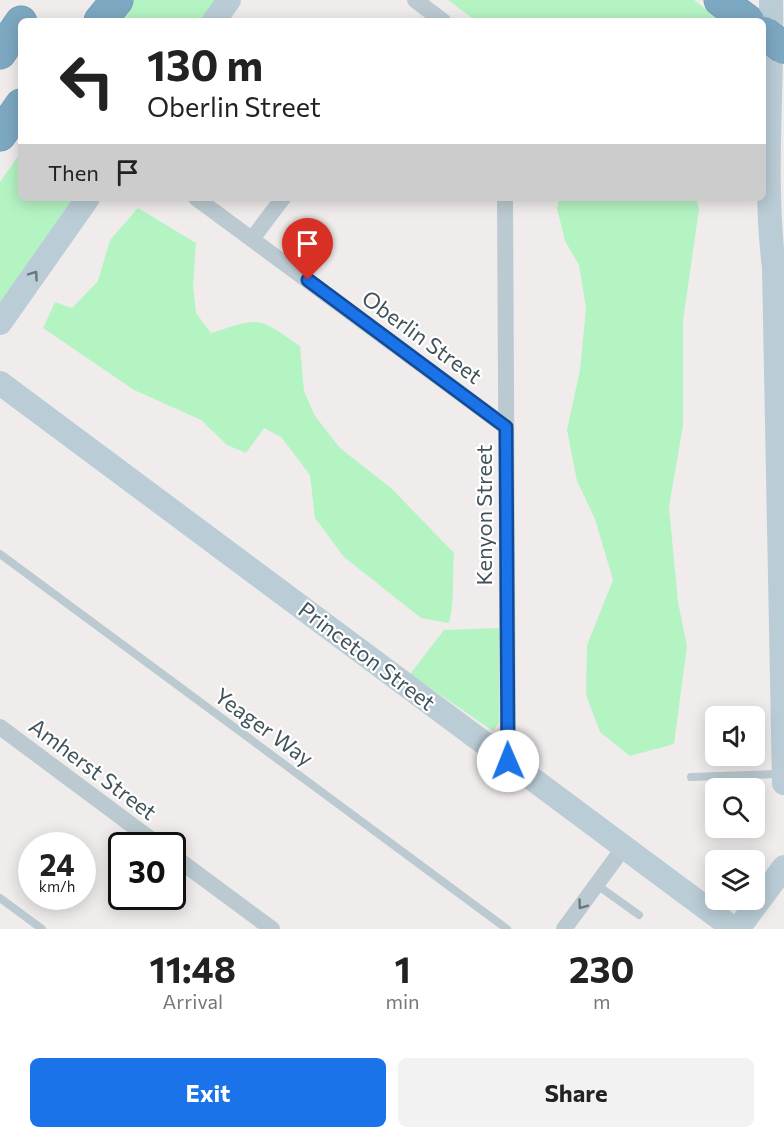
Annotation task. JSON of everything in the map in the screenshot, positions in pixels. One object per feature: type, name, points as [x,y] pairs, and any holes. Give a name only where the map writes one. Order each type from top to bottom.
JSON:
[{"type":"highway","points":[[0,28],[16,0]]},
{"type":"highway","points":[[24,18],[36,0]]},
{"type":"highway","points":[[81,18],[93,0]]},
{"type":"highway","points":[[102,18],[117,0]]},
{"type":"highway","points":[[720,0],[744,18]]},
{"type":"highway","points":[[0,53],[18,26]]},
{"type":"highway","points":[[766,37],[778,62]]},
{"type":"highway","points":[[0,135],[18,109]]},
{"type":"highway","points":[[0,150],[18,127]]},
{"type":"street","points":[[216,18],[229,0]]},
{"type":"street","points":[[771,0],[784,123]]},
{"type":"street","points":[[419,4],[439,18]]},
{"type":"street","points":[[778,62],[768,143],[768,218],[774,268],[782,578],[784,783]]},
{"type":"street","points":[[0,323],[86,201]]},
{"type":"street","name":"Oberlin Street","points":[[200,201],[506,427]]},
{"type":"street","points":[[252,239],[281,201]]},
{"type":"street","name":"Kenyon Street","points":[[505,201],[508,761]]},
{"type":"street","points":[[774,268],[777,247],[784,230]]},
{"type":"street","name":"Princeton Street","points":[[0,383],[736,929]]},
{"type":"street","name":"Amherst Street","points":[[0,727],[141,832]]},
{"type":"street","points":[[564,929],[624,847]]},
{"type":"street","points":[[186,865],[272,929]]},
{"type":"street","points":[[736,929],[784,867]]},
{"type":"lane","name":"Yeager Way","points":[[0,554],[507,929]]},
{"type":"lane","points":[[691,777],[784,774]]},
{"type":"lane","points":[[597,885],[639,915]]},
{"type":"lane","points":[[0,898],[42,929]]},
{"type":"green space","points":[[133,0],[217,0],[204,18],[118,18]]},
{"type":"green space","points":[[448,0],[694,0],[717,18],[472,18]]},
{"type":"green space","points":[[18,156],[18,201],[76,201],[0,308],[0,182]]},
{"type":"green space","points":[[558,201],[697,201],[699,209],[683,321],[683,426],[669,507],[678,602],[687,646],[674,744],[630,756],[600,732],[586,695],[587,645],[613,580],[595,519],[577,481],[567,430],[580,370],[586,308],[579,265],[565,241],[557,209]]},
{"type":"green space","points":[[138,208],[196,243],[193,286],[196,313],[211,333],[240,324],[258,322],[275,329],[300,346],[304,391],[315,416],[340,448],[391,488],[454,553],[453,597],[449,623],[421,618],[344,557],[315,518],[310,475],[281,437],[264,428],[246,453],[227,445],[201,420],[134,390],[43,328],[55,302],[72,308],[98,281],[110,240]]},
{"type":"green space","points":[[499,628],[499,722],[493,731],[410,674],[444,630]]},
{"type":"route","points":[[308,280],[506,427],[508,761]]}]
